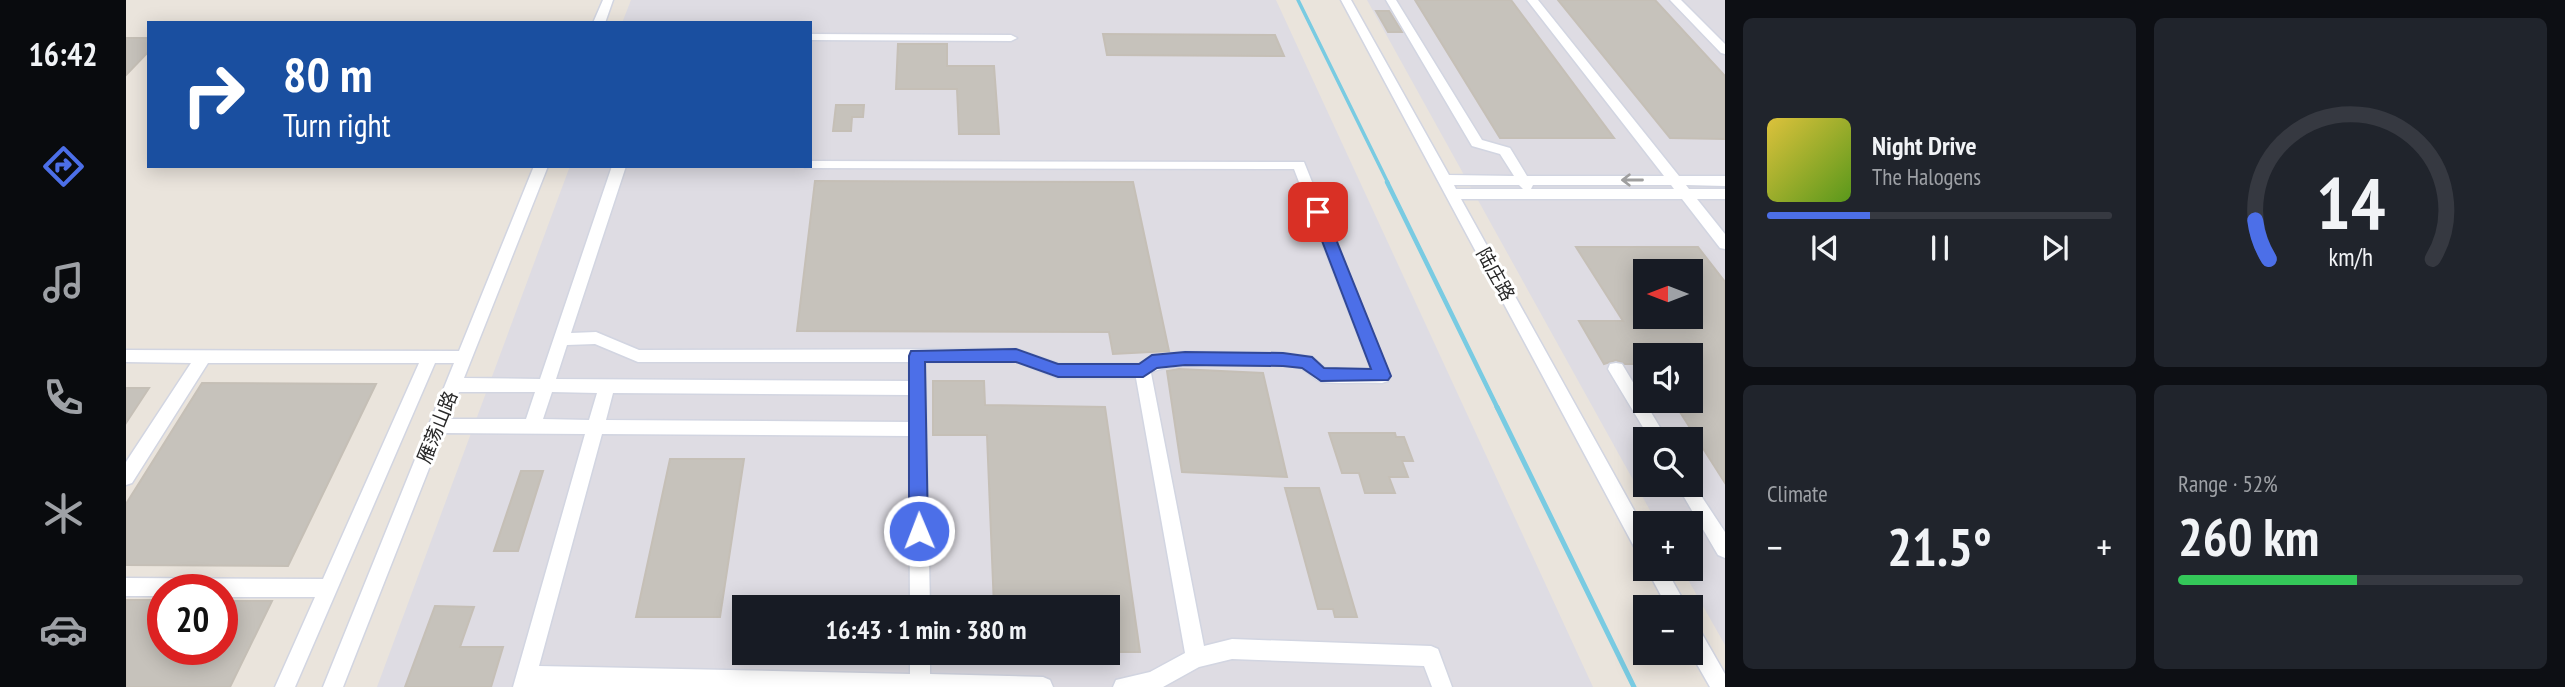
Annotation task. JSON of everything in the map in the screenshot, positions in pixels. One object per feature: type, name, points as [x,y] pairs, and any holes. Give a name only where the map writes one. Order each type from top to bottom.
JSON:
[{"type":"street","points":[[599,21],[608,0]]},
{"type":"street","name":"陆庄路","points":[[1346,0],[1633,526]]},
{"type":"street","points":[[1391,0],[1477,142],[1505,151],[1532,194]]},
{"type":"street","points":[[1532,0],[1725,244]]},
{"type":"street","points":[[1675,0],[1725,51]]},
{"type":"street","points":[[812,37],[1011,38]]},
{"type":"street","points":[[561,339],[596,338],[638,356],[1016,355],[1058,371],[1143,370],[1152,362],[1185,358],[1283,359],[1306,362],[1321,375],[1382,376],[1299,165],[812,165]]},
{"type":"street","name":"雁荡山路","points":[[332,687],[540,168]]},
{"type":"street","points":[[532,426],[618,168]]},
{"type":"street","points":[[1449,187],[1524,180],[1725,181]]},
{"type":"street","points":[[1449,187],[1532,194],[1725,194]]},
{"type":"street","points":[[126,356],[465,357]]},
{"type":"street","points":[[126,477],[204,356]]},
{"type":"street","points":[[917,356],[920,595]]},
{"type":"street","points":[[285,687],[430,357]]},
{"type":"street","points":[[1616,369],[1652,427]]},
{"type":"street","points":[[1143,370],[1196,658]]},
{"type":"street","points":[[454,385],[917,388]]},
{"type":"street","points":[[607,386],[524,681],[1043,687]]},
{"type":"street","points":[[437,426],[918,429]]},
{"type":"street","points":[[1693,497],[1725,550]]},
{"type":"street","points":[[126,587],[328,588]]},
{"type":"street","points":[[1124,687],[1152,682],[1196,658],[1232,649],[1432,656],[1442,687]]},
{"type":"street","points":[[1703,655],[1721,687]]},
{"type":"street","points":[[922,665],[926,685]]},
{"type":"shaded area","points":[[631,0],[1276,0],[1593,687],[377,687],[569,168],[812,168],[812,21],[623,21]]},
{"type":"shaded area","points":[[1367,0],[1725,0],[1725,645],[1703,606],[1703,595],[1697,595],[1689,581],[1703,581],[1703,511],[1650,511],[1643,497],[1703,497],[1703,427],[1633,427],[1633,480]]},
{"type":"building","points":[[1415,0],[1511,0],[1614,138],[1500,138]]},
{"type":"building","points":[[1558,0],[1655,0],[1725,76],[1725,139],[1670,138]]},
{"type":"building","points":[[1376,11],[1389,11],[1402,32],[1388,32]]},
{"type":"building","points":[[1103,34],[1275,35],[1284,56],[1107,55]]},
{"type":"building","points":[[126,38],[147,38],[147,53],[126,75]]},
{"type":"building","points":[[898,44],[947,44],[947,66],[994,66],[999,134],[959,134],[957,89],[896,89]]},
{"type":"building","points":[[836,105],[864,105],[863,117],[852,117],[851,131],[833,131]]},
{"type":"building","points":[[815,181],[1133,182],[1169,351],[1113,354],[1109,332],[797,331]]},
{"type":"building","points":[[1576,247],[1698,247],[1725,282],[1725,483],[1703,448],[1703,427],[1689,427],[1681,413],[1703,413],[1703,343],[1633,343],[1633,364],[1616,360],[1604,364],[1579,321],[1623,321]]},
{"type":"building","points":[[1179,369],[1263,373],[1287,477],[1182,472],[1167,371]]},
{"type":"building","points":[[933,381],[984,381],[985,405],[1105,407],[1140,652],[1120,652],[1120,595],[994,595],[987,435],[933,435]]},
{"type":"building","points":[[202,383],[376,384],[288,566],[126,565],[126,504]]},
{"type":"building","points":[[126,388],[149,388],[126,423]]},
{"type":"building","points":[[1329,433],[1395,433],[1396,437],[1404,437],[1413,461],[1402,461],[1408,477],[1389,477],[1395,493],[1365,493],[1359,473],[1342,473]]},
{"type":"building","points":[[670,459],[744,459],[720,617],[636,617]]},
{"type":"building","points":[[521,471],[543,471],[518,551],[494,551]]},
{"type":"building","points":[[1285,488],[1319,488],[1357,617],[1335,617],[1333,609],[1318,609]]},
{"type":"building","points":[[126,600],[147,600],[147,665],[238,665],[238,601],[272,601],[230,687],[126,687]]},
{"type":"building","points":[[435,606],[474,607],[460,647],[503,647],[491,687],[405,687]]},
{"type":"waterway","points":[[1298,0],[1388,183]]},
{"type":"waterway","points":[[1387,182],[1498,409]]},
{"type":"waterway","points":[[1497,407],[1634,687]]},
{"type":"route","points":[[919,531],[917,356],[1016,355],[1058,371],[1143,370],[1152,362],[1185,358],[1283,359],[1306,362],[1321,375],[1382,376],[1318,212]]}]
